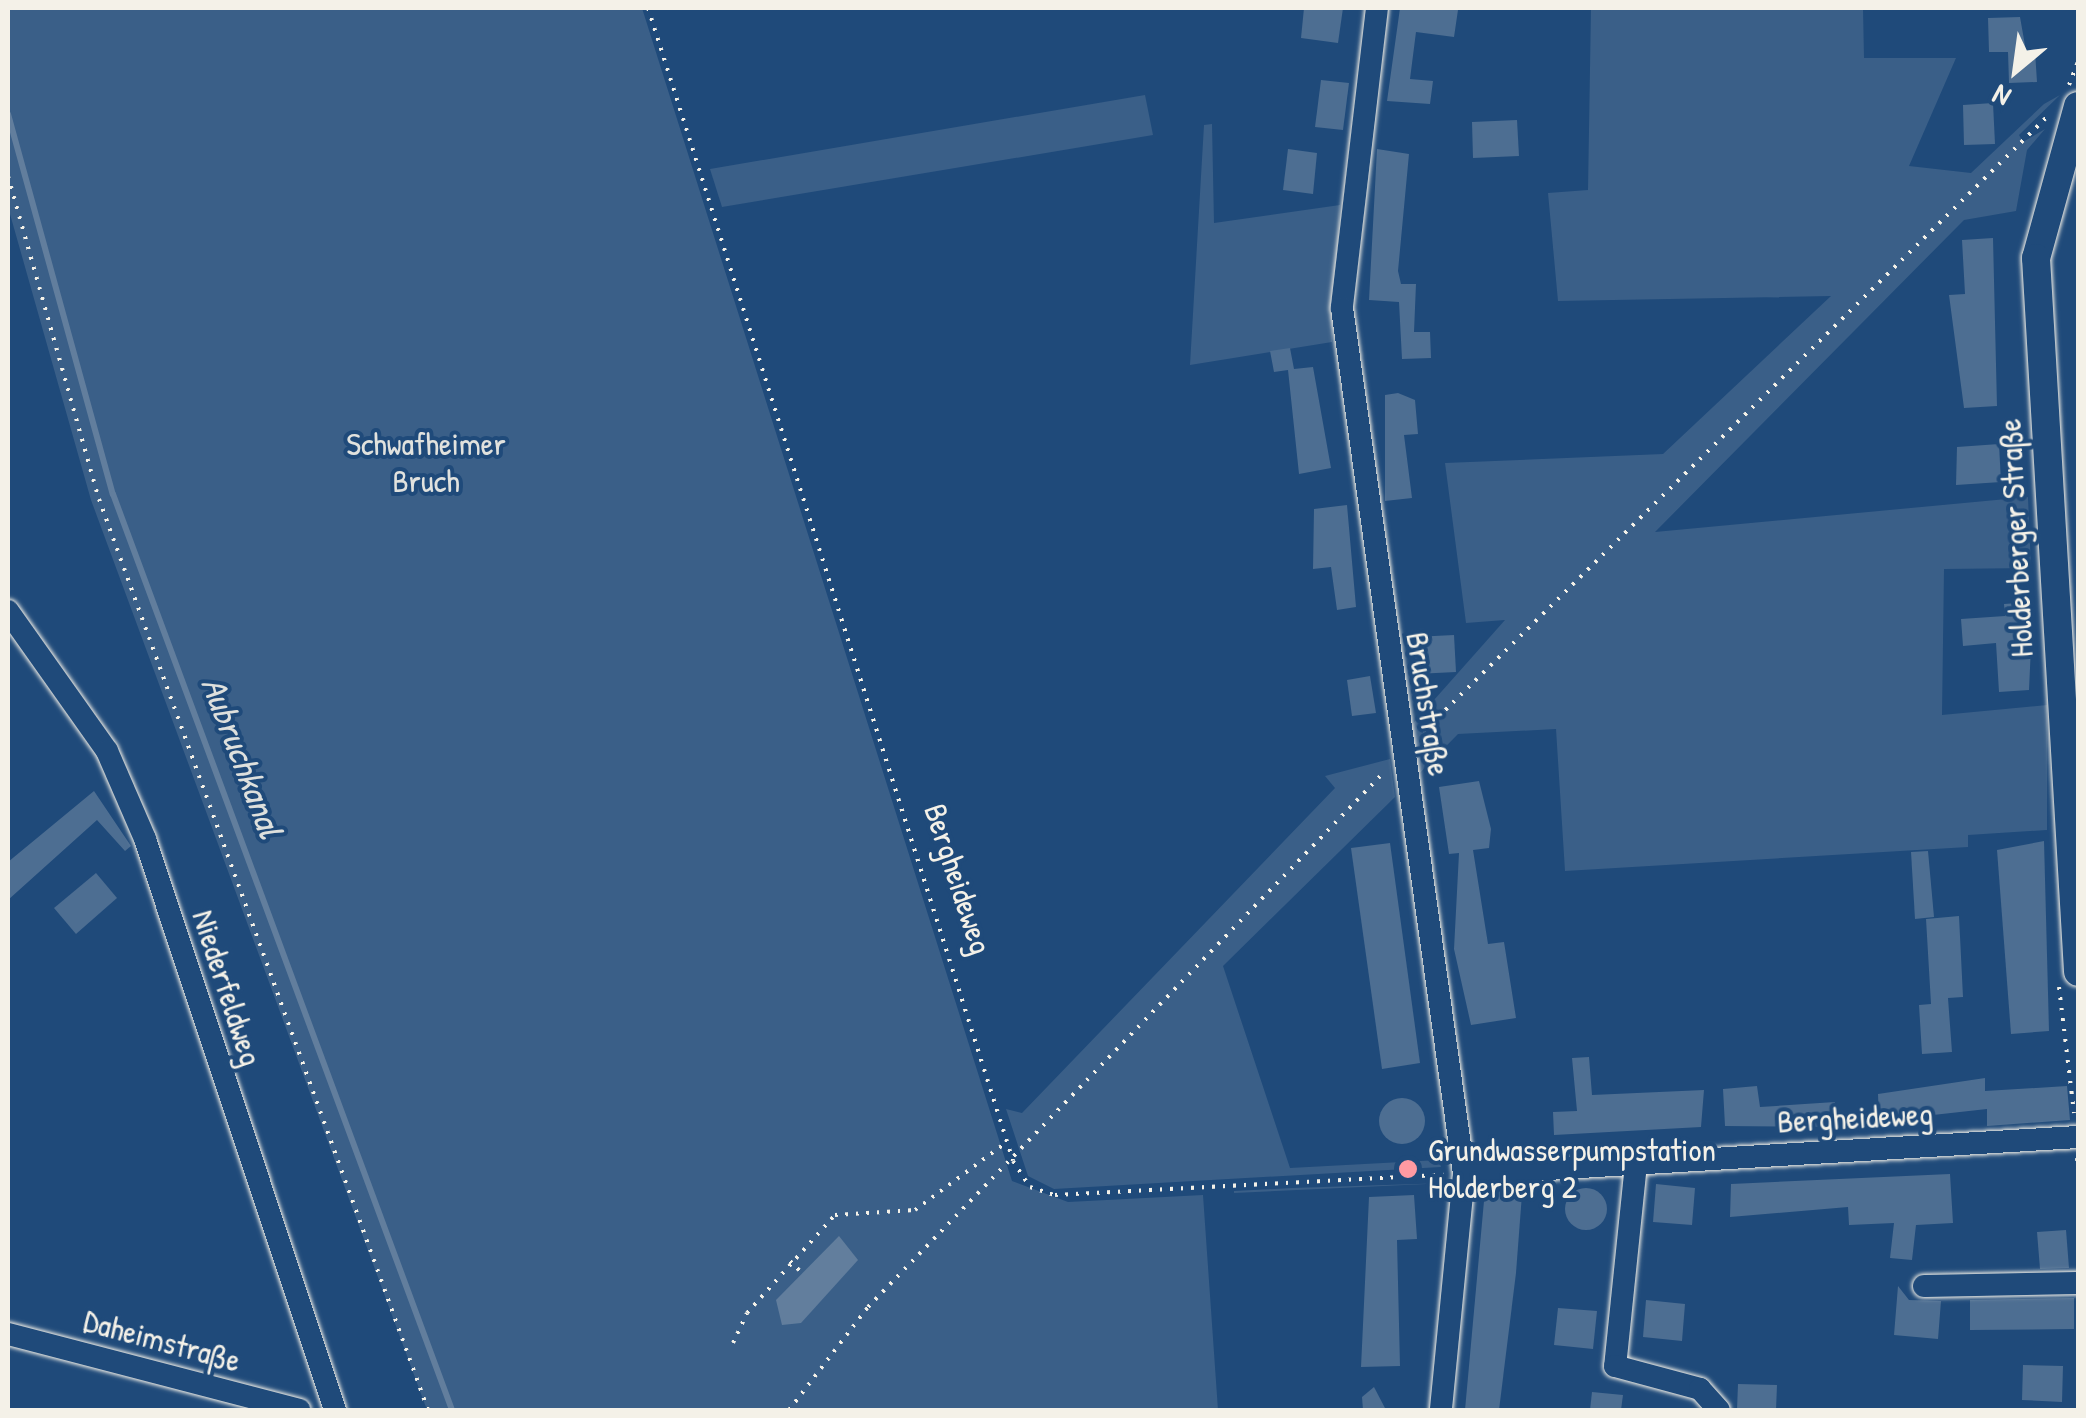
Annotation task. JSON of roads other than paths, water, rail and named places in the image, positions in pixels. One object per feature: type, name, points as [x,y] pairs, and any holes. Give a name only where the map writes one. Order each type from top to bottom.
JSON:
[{"type":"main road","name":"Holderberger Straße","points":[[2078,106],[2036,258],[2078,972]]},
{"type":"street","name":"Bruchstraße","points":[[1377,8],[1342,308],[1464,1174],[1441,1410]]},
{"type":"street","name":"Niederfeldweg","points":[[8,611],[108,750],[145,840],[335,1410]]},
{"type":"street","name":"Bergheideweg","points":[[1464,1174],[2078,1137]]},
{"type":"street","points":[[1636,1164],[1615,1366],[1700,1389],[1720,1410]]},
{"type":"street","points":[[1924,1286],[2078,1282]]},
{"type":"street","name":"Daheimstraße","points":[[8,1334],[299,1410]]},
{"type":"waterway","name":"Aubruchkanal","points":[[8,114],[113,494],[452,1410]]},
{"type":"place","name":"Grundwasserpumpstation Holderberg 2","points":[[1408,1169]]},
{"type":"park label","name":"Schwafheimer Bruch","points":[[426,464]]}]
